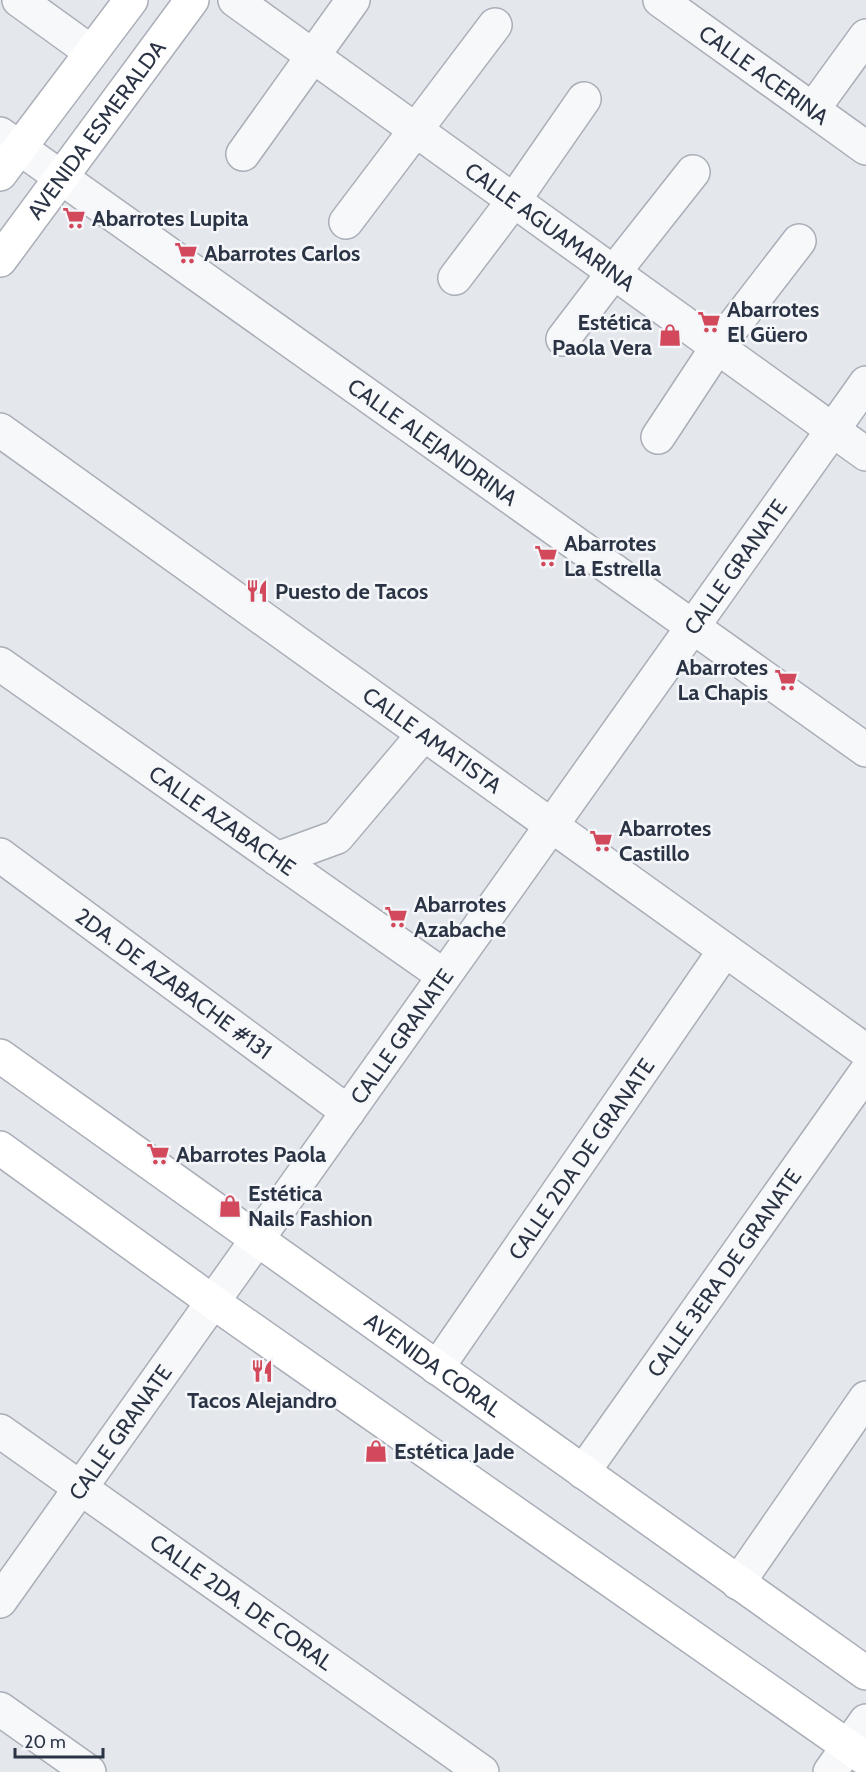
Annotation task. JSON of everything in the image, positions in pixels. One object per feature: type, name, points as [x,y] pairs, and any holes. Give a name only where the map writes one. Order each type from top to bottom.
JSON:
[{"type":"street","points":[[19,0],[91,52]]},
{"type":"street","points":[[0,174],[10,141],[91,52],[131,0]]},
{"type":"street","name":"AVENIDA ESMERALDA","points":[[0,260],[192,0]]},
{"type":"street","name":"CALLE AGUAMARINA","points":[[235,0],[866,454]]},
{"type":"street","points":[[243,154],[352,0]]},
{"type":"street","name":"CALLE ACERINA","points":[[663,1],[866,148]]},
{"type":"street","points":[[346,222],[495,25]]},
{"type":"street","points":[[813,110],[866,36]]},
{"type":"street","points":[[455,279],[514,200],[584,99]]},
{"type":"street","name":"CALLE ALEJANDRINA","points":[[10,141],[866,750]]},
{"type":"street","points":[[563,339],[693,172]]},
{"type":"street","points":[[658,437],[718,346],[799,241]]},
{"type":"street","name":"CALLE GRANATE","points":[[0,1601],[866,382]]},
{"type":"street","name":"CALLE AMATISTA","points":[[0,430],[866,1051]]},
{"type":"street","name":"CALLE AZABACHE","points":[[0,664],[444,976]]},
{"type":"street","points":[[277,859],[337,837],[424,734]]},
{"type":"street","name":"2DA. DE AZABACHE #131","points":[[0,855],[348,1112]]},
{"type":"street","name":"CALLE 2DA DE GRANATE","points":[[437,1368],[725,950]]},
{"type":"street","name":"AVENIDA CORAL","points":[[0,1056],[866,1673]]},
{"type":"street","name":"CALLE 3ERA DE GRANATE","points":[[583,1472],[866,1072]]},
{"type":"street","points":[[0,1148],[213,1302],[852,1750]]},
{"type":"street","points":[[738,1583],[866,1398]]},
{"type":"street","name":"CALLE 2DA. DE CORAL","points":[[0,1431],[482,1772]]},
{"type":"street","points":[[0,1709],[89,1772]]},
{"type":"place","name":"Abarrotes Lupita","points":[[74,218]]},
{"type":"place","name":"Abarrotes Carlos","points":[[186,253]]},
{"type":"place","name":"Abarrotes El Güero","points":[[709,322]]},
{"type":"place","name":"Estética Paola Vera","points":[[670,335]]},
{"type":"place","name":"Abarrotes La Estrella","points":[[546,556]]},
{"type":"place","name":"Puesto de Tacos","points":[[257,591]]},
{"type":"place","name":"Abarrotes La Chapis","points":[[786,680]]},
{"type":"place","name":"Abarrotes Castillo","points":[[601,841]]},
{"type":"place","name":"Abarrotes Azabache","points":[[396,917]]},
{"type":"place","name":"Abarrotes Paola","points":[[158,1154]]},
{"type":"place","name":"Estética Nails Fashion","points":[[230,1206]]},
{"type":"place","name":"Tacos Alejandro","points":[[262,1371]]},
{"type":"place","name":"Estética Jade","points":[[376,1451]]}]
